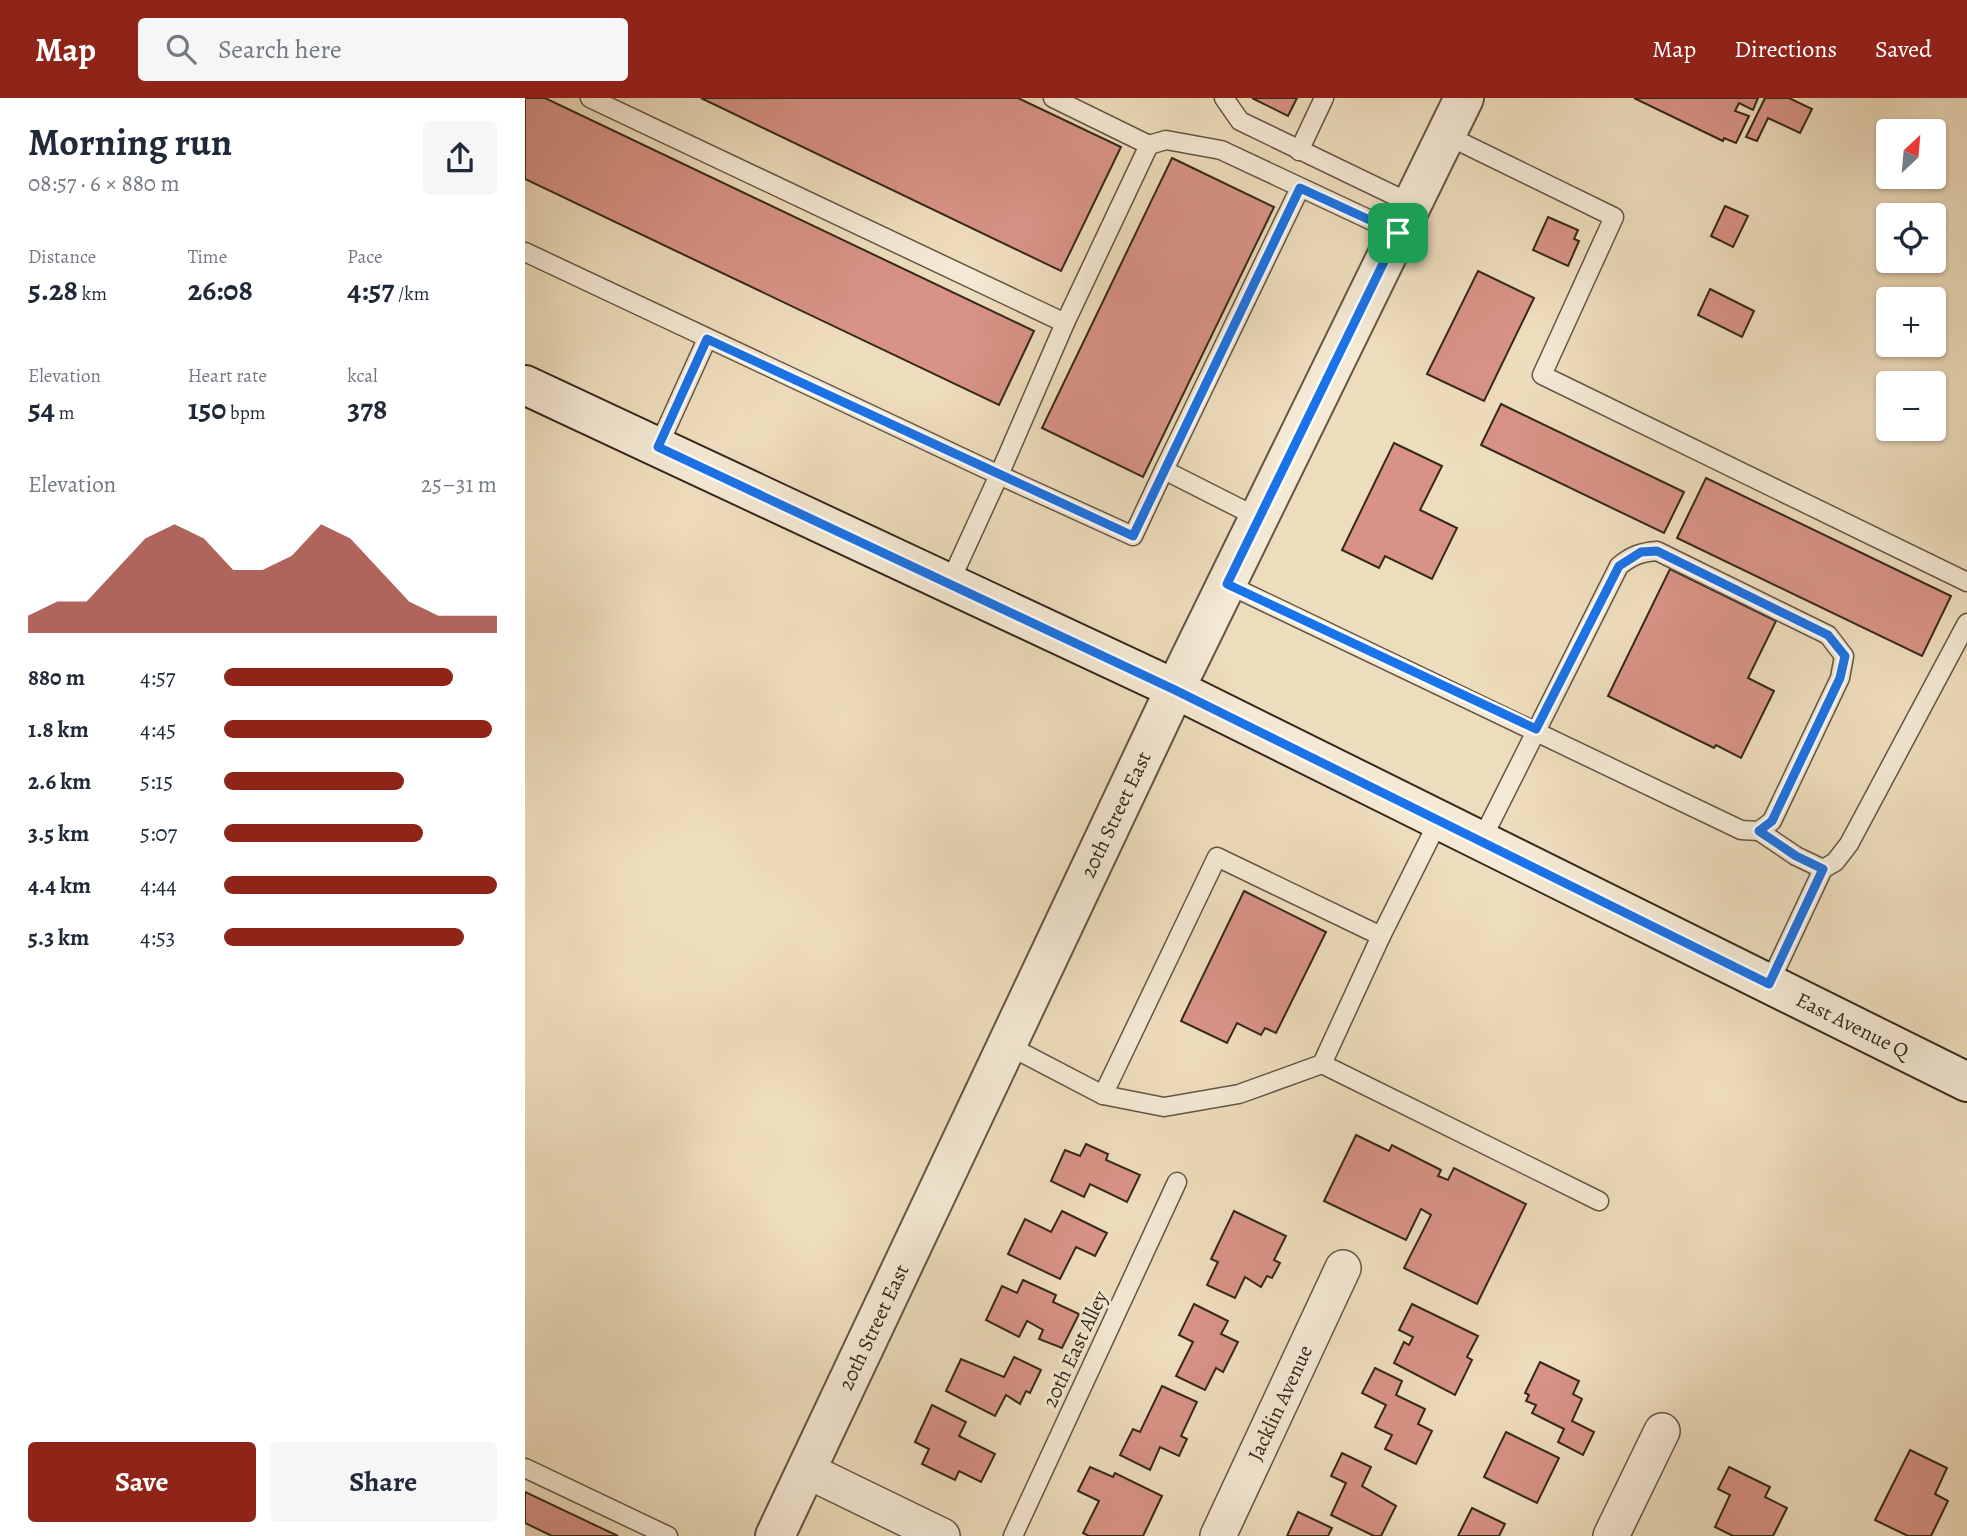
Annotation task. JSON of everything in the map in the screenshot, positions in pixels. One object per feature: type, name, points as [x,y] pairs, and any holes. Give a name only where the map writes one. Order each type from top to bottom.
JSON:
[{"type":"main road","name":"20th Street East","points":[[775,1536],[1175,690],[1464,98]]},
{"type":"main road","name":"East Avenue Q","points":[[525,384],[1175,690],[1967,1082]]},
{"type":"street","name":"Jacklin Avenue","points":[[1219,1536],[1343,1268]]},
{"type":"street","points":[[1611,1536],[1662,1431]]},
{"type":"street","points":[[806,1470],[942,1536]]},
{"type":"lane","points":[[590,98],[1065,323]]},
{"type":"lane","points":[[1053,98],[1149,145],[1166,140],[1221,150],[1300,188],[1405,219]]},
{"type":"lane","points":[[1224,98],[1240,121],[1299,151],[1405,219]]},
{"type":"lane","points":[[1299,151],[1324,98]]},
{"type":"lane","points":[[1445,135],[1614,217],[1542,375],[1967,582]]},
{"type":"lane","points":[[949,584],[1065,323],[1149,145]]},
{"type":"lane","points":[[525,252],[1133,536],[1300,188]]},
{"type":"lane","points":[[658,447],[707,339]]},
{"type":"lane","points":[[1164,470],[1259,518]]},
{"type":"lane","points":[[1481,841],[1619,566],[1641,552],[1657,551],[1828,635],[1845,656],[1840,678],[1772,821],[1759,831]]},
{"type":"lane","points":[[1227,584],[1536,729],[1741,830],[1759,831],[1796,856],[1823,869]]},
{"type":"lane","points":[[1769,984],[1823,869],[1835,862],[1849,844],[1967,623]]},
{"type":"lane","points":[[1007,1045],[1103,1095],[1164,1107],[1239,1094],[1322,1064],[1381,936],[1439,820]]},
{"type":"lane","points":[[1103,1095],[1217,857],[1381,936]]},
{"type":"lane","points":[[1322,1064],[1599,1201]]},
{"type":"lane","name":"20th East Alley","points":[[1013,1536],[1177,1182]]},
{"type":"lane","points":[[525,1468],[668,1536]]},
{"type":"building","points":[[525,98],[545,98],[1034,331],[999,405],[525,179]]},
{"type":"building","points":[[701,98],[1018,98],[1121,147],[1061,271]]},
{"type":"building","points":[[1252,98],[1297,98],[1288,116]]},
{"type":"building","points":[[1634,98],[1758,98],[1753,110],[1739,103],[1735,111],[1749,116],[1736,143],[1724,138],[1723,141]]},
{"type":"building","points":[[1765,98],[1789,98],[1812,109],[1800,133],[1768,118],[1757,141],[1746,137]]},
{"type":"building","points":[[1172,158],[1274,207],[1143,477],[1042,428]]},
{"type":"building","points":[[1725,206],[1748,216],[1733,247],[1711,236]]},
{"type":"building","points":[[1548,217],[1578,230],[1574,239],[1579,241],[1568,266],[1533,250]]},
{"type":"building","points":[[1478,271],[1534,298],[1484,401],[1427,374]]},
{"type":"building","points":[[1710,289],[1754,311],[1742,337],[1698,315]]},
{"type":"building","points":[[1501,404],[1684,492],[1664,533],[1481,445]]},
{"type":"building","points":[[1394,443],[1442,466],[1420,510],[1457,528],[1432,579],[1385,556],[1379,568],[1342,550]]},
{"type":"building","points":[[1706,478],[1951,596],[1922,656],[1677,538]]},
{"type":"building","points":[[1670,569],[1776,621],[1748,678],[1774,691],[1741,758],[1716,745],[1714,748],[1608,696]]},
{"type":"building","points":[[1244,891],[1326,932],[1276,1033],[1265,1028],[1261,1035],[1237,1023],[1227,1043],[1181,1021]]},
{"type":"building","points":[[1356,1135],[1389,1151],[1392,1145],[1441,1170],[1438,1176],[1448,1180],[1454,1168],[1526,1204],[1477,1304],[1404,1268],[1431,1215],[1421,1209],[1406,1240],[1324,1201]]},
{"type":"building","points":[[1086,1144],[1108,1154],[1106,1160],[1140,1175],[1127,1202],[1090,1184],[1084,1197],[1051,1181],[1065,1150],[1080,1156]]},
{"type":"building","points":[[1062,1211],[1107,1233],[1095,1256],[1076,1247],[1060,1279],[1008,1254],[1025,1219],[1051,1232]]},
{"type":"building","points":[[1234,1211],[1286,1236],[1274,1260],[1280,1263],[1272,1278],[1267,1276],[1261,1287],[1245,1277],[1235,1298],[1207,1285],[1218,1262],[1211,1259]]},
{"type":"building","points":[[1023,1280],[1056,1295],[1053,1302],[1079,1314],[1062,1348],[1039,1339],[1043,1330],[1027,1321],[1019,1337],[986,1320],[1002,1286],[1017,1293]]},
{"type":"building","points":[[1194,1304],[1228,1321],[1221,1334],[1238,1342],[1223,1372],[1216,1368],[1205,1390],[1176,1376],[1193,1342],[1179,1335]]},
{"type":"building","points":[[1412,1304],[1478,1336],[1467,1357],[1472,1360],[1455,1395],[1394,1363],[1404,1342],[1409,1345],[1413,1337],[1399,1330]]},
{"type":"building","points":[[1014,1357],[1041,1370],[1030,1393],[1026,1391],[1020,1404],[1006,1395],[995,1416],[946,1391],[961,1359],[1004,1377]]},
{"type":"building","points":[[1540,1362],[1579,1381],[1573,1394],[1582,1399],[1572,1421],[1594,1432],[1583,1455],[1558,1442],[1564,1429],[1532,1413],[1536,1405],[1526,1401],[1529,1395],[1525,1393]]},
{"type":"building","points":[[1375,1368],[1402,1381],[1396,1395],[1425,1409],[1418,1424],[1432,1431],[1416,1464],[1385,1449],[1392,1435],[1375,1427],[1386,1405],[1362,1393]]},
{"type":"building","points":[[1162,1386],[1197,1402],[1181,1436],[1187,1439],[1179,1456],[1160,1447],[1150,1470],[1120,1455],[1133,1429],[1140,1432]]},
{"type":"building","points":[[932,1405],[966,1422],[959,1436],[995,1454],[981,1482],[959,1471],[955,1480],[922,1464],[929,1449],[915,1442]]},
{"type":"building","points":[[1506,1432],[1559,1458],[1537,1503],[1484,1477]]},
{"type":"building","points":[[1910,1450],[1947,1468],[1935,1494],[1948,1501],[1931,1536],[1908,1536],[1875,1520]]},
{"type":"building","points":[[1342,1453],[1371,1467],[1362,1486],[1396,1506],[1381,1536],[1374,1536],[1331,1515],[1346,1483],[1331,1476]]},
{"type":"building","points":[[1090,1467],[1113,1477],[1115,1473],[1162,1496],[1143,1536],[1089,1536],[1083,1533],[1099,1501],[1078,1491]]},
{"type":"building","points":[[1729,1467],[1770,1487],[1765,1497],[1787,1508],[1773,1536],[1733,1536],[1715,1527],[1730,1495],[1718,1489]]},
{"type":"building","points":[[525,1492],[618,1536],[552,1536],[525,1523]]},
{"type":"building","points":[[1472,1508],[1505,1524],[1499,1536],[1458,1536]]},
{"type":"building","points":[[1298,1512],[1332,1528],[1328,1536],[1287,1536]]},
{"type":"route","points":[[1300,188],[1398,233],[1227,584],[1536,729],[1619,566],[1641,552],[1657,551],[1828,635],[1838,644],[1845,656],[1840,678],[1772,821],[1759,831],[1796,856],[1823,869],[1769,984],[1175,690],[658,447],[707,339],[1133,536],[1300,188]]}]
